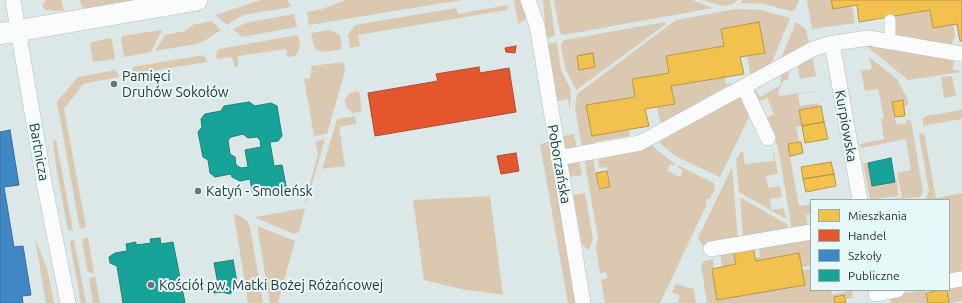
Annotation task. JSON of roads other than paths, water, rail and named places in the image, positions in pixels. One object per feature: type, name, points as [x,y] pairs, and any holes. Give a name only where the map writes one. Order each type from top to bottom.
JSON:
[{"type":"main road","points":[[9,32],[197,0]]},
{"type":"street","name":"Bartnicza","points":[[13,0],[9,32],[44,182],[68,303]]},
{"type":"street","name":"Poborzańska","points":[[528,0],[537,25],[583,303]]},
{"type":"street","name":"Poborzańska","points":[[537,25],[538,0]]},
{"type":"street","points":[[890,20],[890,42]]},
{"type":"street","points":[[558,158],[640,143],[813,49],[833,47],[864,38],[962,54]]},
{"type":"street","name":"Kurpiowska","points":[[833,47],[860,199]]},
{"type":"street","points":[[744,87],[768,138]]},
{"type":"street","points":[[711,249],[810,232]]},
{"type":"street","points":[[950,281],[962,279]]},
{"type":"street","points":[[876,296],[894,291]]},
{"type":"place","name":"Pamięci Druhów Sokołów","points":[[114,84]]},
{"type":"place","name":"Katyń - Smoleńsk","points":[[198,191]]},
{"type":"place","name":"Kościół pw. Matki Bożej Różańcowej","points":[[151,285]]}]
